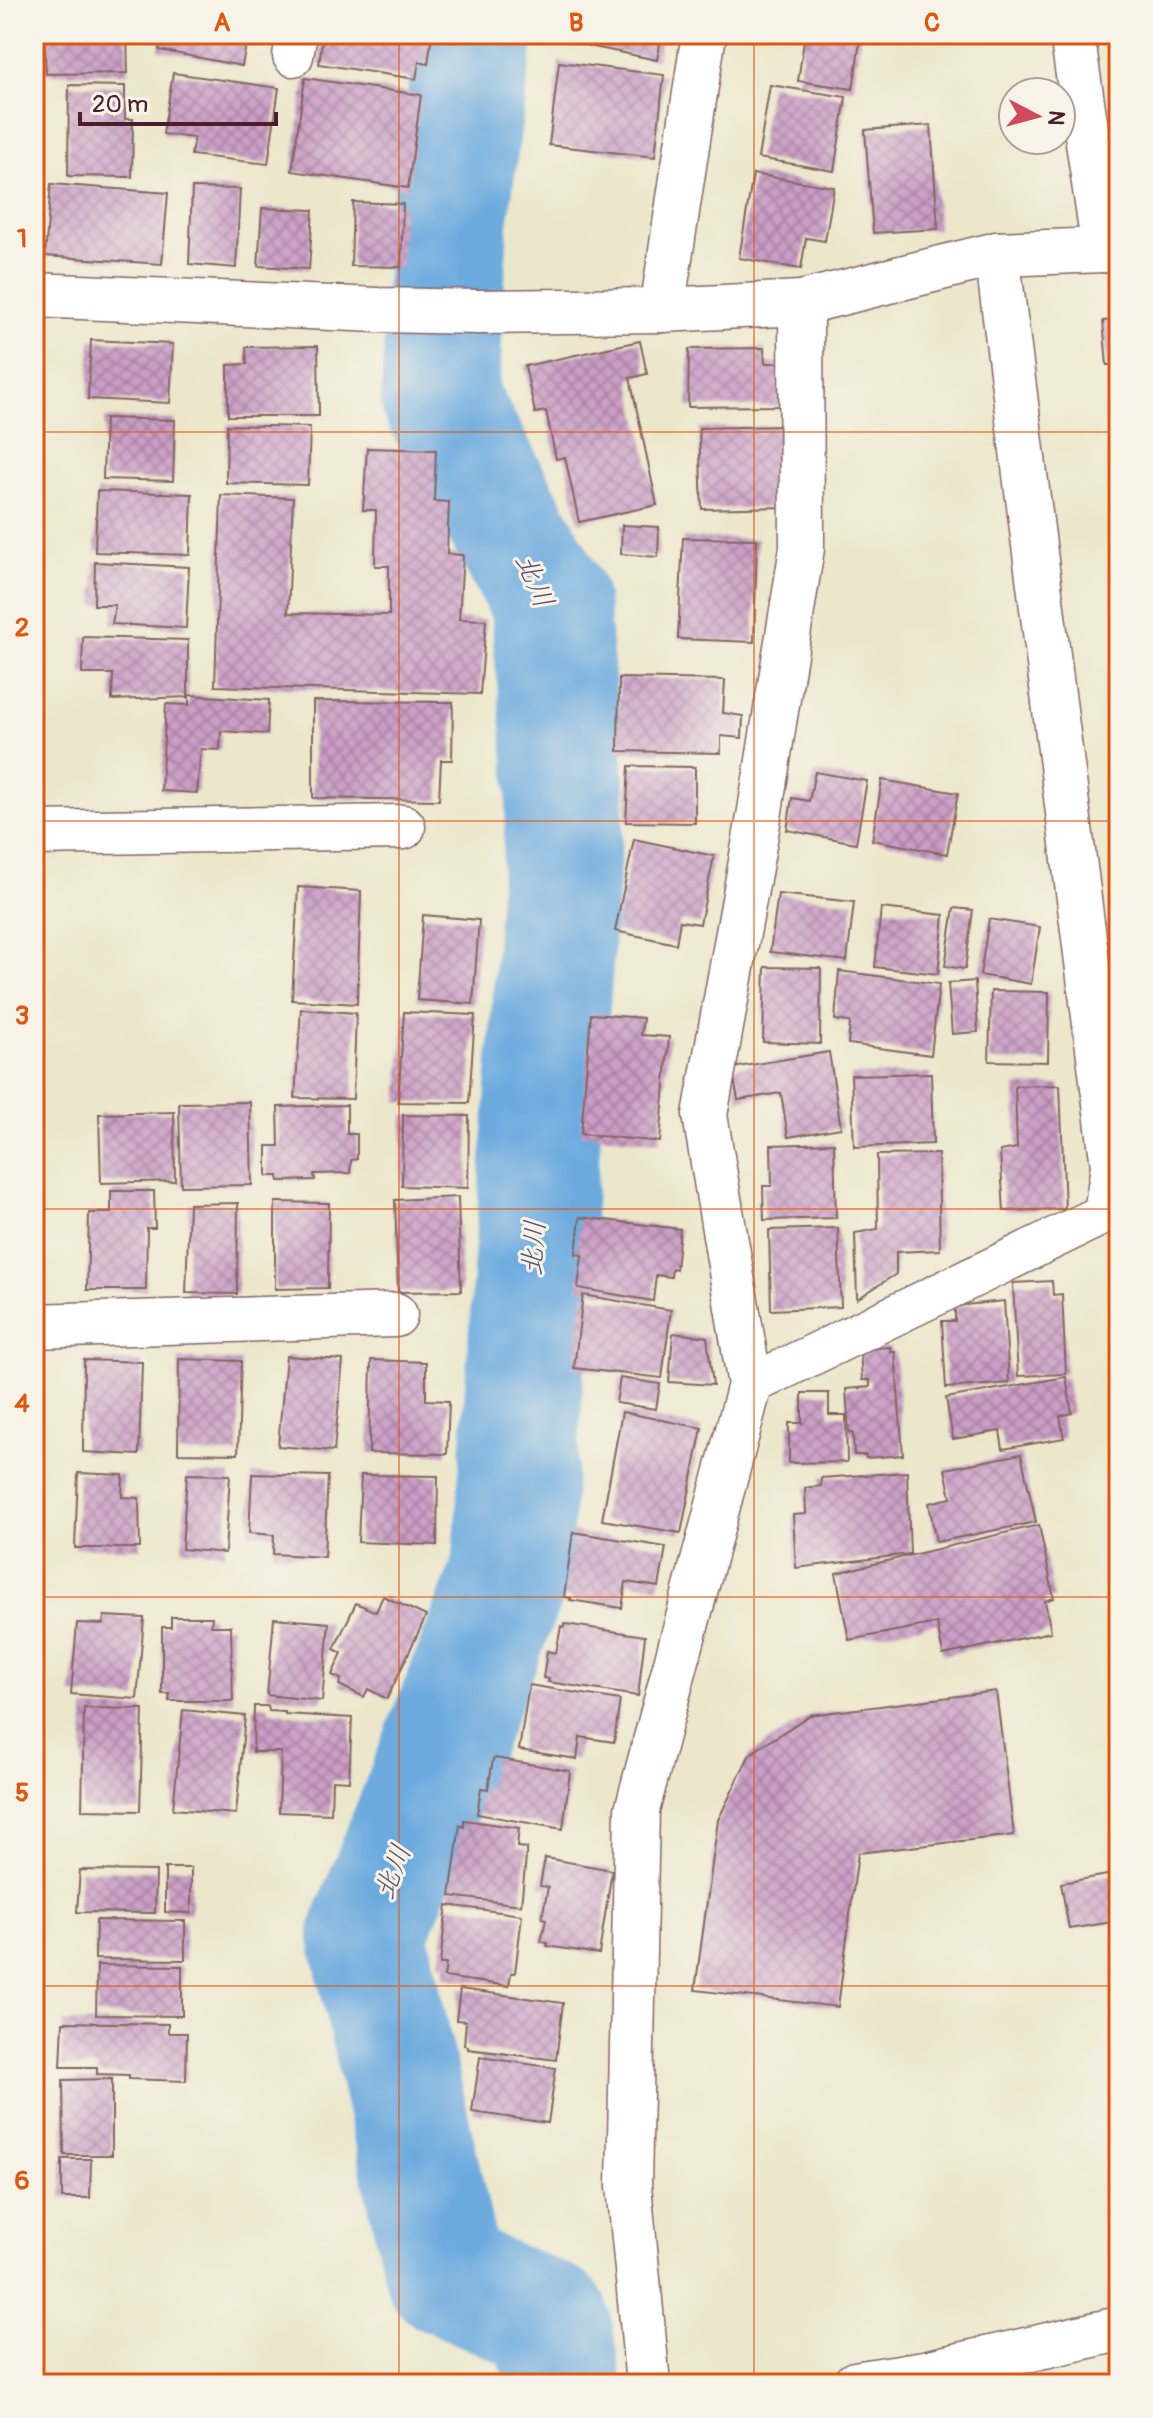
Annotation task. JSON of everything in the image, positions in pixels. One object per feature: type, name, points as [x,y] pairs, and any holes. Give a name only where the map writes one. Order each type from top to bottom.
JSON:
[{"type":"street","points":[[662,310],[704,34]]},
{"type":"street","points":[[34,295],[378,310],[662,310],[801,303],[997,254],[1111,250],[1072,34]]},
{"type":"street","points":[[997,254],[1113,1166],[1106,1213]]},
{"type":"street","points":[[648,2384],[629,2186],[637,1810],[750,1385],[705,1115],[758,823],[802,548],[801,303]]},
{"type":"street","points":[[34,833],[403,827]]},
{"type":"street","points":[[34,1326],[395,1315]]},
{"type":"street","points":[[855,2384],[925,2373],[1119,2329]]},
{"type":"lane","points":[[750,1385],[1106,1213]]},
{"type":"building","points":[[44,34],[127,34],[128,73],[46,74]]},
{"type":"building","points":[[162,34],[248,34],[242,66],[159,50]]},
{"type":"building","points":[[323,34],[432,34],[428,64],[419,62],[416,79],[319,64]]},
{"type":"building","points":[[531,34],[662,34],[657,60]]},
{"type":"building","points":[[805,34],[861,34],[853,89],[798,81]]},
{"type":"building","points":[[559,62],[664,75],[655,157],[549,145]]},
{"type":"building","points":[[173,73],[279,88],[268,164],[191,155],[194,138],[163,134]]},
{"type":"building","points":[[305,78],[421,95],[408,188],[292,171]]},
{"type":"building","points":[[69,85],[125,86],[125,119],[133,119],[132,177],[68,176]]},
{"type":"building","points":[[770,85],[846,97],[834,171],[758,158]]},
{"type":"building","points":[[931,125],[938,229],[873,233],[865,130]]},
{"type":"building","points":[[753,174],[834,187],[825,241],[806,238],[801,269],[739,258]]},
{"type":"building","points":[[51,184],[168,193],[162,264],[45,256]]},
{"type":"building","points":[[192,188],[240,189],[236,268],[189,264]]},
{"type":"building","points":[[353,202],[403,204],[401,267],[351,266]]},
{"type":"building","points":[[262,208],[313,210],[309,269],[258,266]]},
{"type":"building","points":[[1110,304],[1119,304],[1119,381],[1116,382],[1115,365],[1107,365],[1103,321],[1112,320]]},
{"type":"building","points":[[91,340],[173,344],[170,403],[88,399]]},
{"type":"building","points":[[640,341],[647,374],[630,378],[657,505],[579,522],[565,457],[556,459],[546,411],[535,413],[525,366]]},
{"type":"building","points":[[318,346],[319,416],[228,416],[228,365],[247,364],[246,347]]},
{"type":"building","points":[[764,348],[765,363],[783,363],[783,406],[688,407],[689,349]]},
{"type":"building","points":[[105,418],[175,420],[173,481],[103,479]]},
{"type":"building","points":[[227,425],[310,427],[308,485],[226,483]]},
{"type":"building","points":[[782,426],[785,507],[702,509],[699,428]]},
{"type":"building","points":[[367,448],[436,450],[434,501],[449,502],[447,554],[463,555],[459,619],[486,620],[480,694],[215,686],[221,495],[293,498],[288,613],[389,615],[389,566],[375,566],[376,510],[363,510]]},
{"type":"building","points":[[97,491],[192,494],[190,555],[95,552]]},
{"type":"building","points":[[622,525],[659,527],[658,557],[621,554]]},
{"type":"building","points":[[683,538],[757,539],[754,642],[678,639]]},
{"type":"building","points":[[95,562],[189,567],[186,628],[112,624],[115,605],[94,605]]},
{"type":"building","points":[[83,637],[188,640],[188,697],[112,700],[113,674],[82,674]]},
{"type":"building","points":[[619,678],[725,680],[723,713],[743,716],[742,738],[721,736],[721,753],[618,751]]},
{"type":"building","points":[[189,695],[269,700],[267,734],[221,731],[220,750],[201,749],[197,793],[161,791],[166,704],[189,705]]},
{"type":"building","points":[[313,701],[453,702],[452,760],[441,760],[439,800],[313,798]]},
{"type":"building","points":[[629,766],[695,767],[695,823],[626,822]]},
{"type":"building","points":[[815,772],[867,781],[856,843],[787,830],[792,798],[809,801]]},
{"type":"building","points":[[882,780],[958,793],[947,854],[872,840]]},
{"type":"building","points":[[634,839],[714,856],[700,924],[680,921],[676,944],[615,931]]},
{"type":"building","points":[[298,887],[361,891],[357,1004],[292,1000]]},
{"type":"building","points":[[778,894],[854,902],[847,961],[770,952]]},
{"type":"building","points":[[881,908],[944,915],[938,974],[875,967]]},
{"type":"building","points":[[954,908],[973,910],[965,969],[945,966]]},
{"type":"building","points":[[423,915],[479,920],[473,1004],[417,1000]]},
{"type":"building","points":[[989,919],[1040,927],[1031,984],[980,975]]},
{"type":"building","points":[[765,967],[821,968],[820,1044],[763,1042]]},
{"type":"building","points":[[839,971],[939,984],[931,1055],[848,1044],[850,1022],[835,1020]]},
{"type":"building","points":[[975,981],[978,1032],[952,1034],[948,983]]},
{"type":"building","points":[[991,991],[1049,992],[1048,1062],[989,1061]]},
{"type":"building","points":[[301,1009],[356,1013],[353,1099],[295,1098]]},
{"type":"building","points":[[404,1012],[475,1015],[469,1103],[398,1102]]},
{"type":"building","points":[[591,1014],[643,1018],[641,1035],[669,1037],[660,1142],[581,1134]]},
{"type":"building","points":[[829,1052],[841,1128],[788,1137],[781,1093],[738,1100],[732,1068]]},
{"type":"building","points":[[931,1073],[933,1144],[854,1147],[851,1075]]},
{"type":"building","points":[[1060,1085],[1065,1209],[1004,1211],[1000,1151],[1017,1148],[1015,1086]]},
{"type":"building","points":[[250,1102],[252,1185],[181,1186],[179,1103]]},
{"type":"building","points":[[347,1105],[347,1134],[357,1134],[357,1159],[351,1160],[350,1173],[314,1174],[315,1180],[279,1181],[278,1176],[267,1176],[267,1146],[279,1146],[278,1107]]},
{"type":"building","points":[[174,1112],[175,1181],[101,1183],[99,1114]]},
{"type":"building","points":[[403,1115],[469,1116],[468,1188],[402,1186]]},
{"type":"building","points":[[834,1143],[836,1218],[764,1220],[763,1186],[772,1186],[771,1145]]},
{"type":"building","points":[[938,1154],[940,1250],[896,1252],[896,1274],[857,1299],[855,1233],[878,1229],[877,1155]]},
{"type":"building","points":[[111,1191],[154,1191],[155,1228],[147,1228],[146,1290],[87,1290],[89,1213],[111,1213]]},
{"type":"building","points":[[458,1197],[461,1291],[398,1292],[395,1200]]},
{"type":"building","points":[[275,1202],[329,1203],[328,1288],[275,1289]]},
{"type":"building","points":[[238,1203],[237,1294],[186,1293],[189,1204]]},
{"type":"building","points":[[580,1217],[680,1229],[676,1269],[672,1268],[671,1277],[656,1275],[653,1301],[578,1288],[582,1255],[576,1254]]},
{"type":"building","points":[[838,1228],[841,1307],[771,1310],[769,1230]]},
{"type":"building","points":[[1052,1281],[1053,1295],[1062,1294],[1066,1374],[1018,1376],[1013,1283]]},
{"type":"building","points":[[583,1295],[671,1310],[662,1378],[574,1368]]},
{"type":"building","points":[[1004,1301],[1009,1383],[946,1388],[942,1321],[955,1321],[955,1306]]},
{"type":"building","points":[[673,1333],[707,1337],[713,1385],[669,1382]]},
{"type":"building","points":[[890,1347],[891,1352],[895,1352],[903,1455],[866,1458],[866,1455],[854,1455],[846,1389],[870,1387],[870,1380],[862,1380],[860,1349]]},
{"type":"building","points":[[286,1356],[343,1360],[334,1451],[278,1446]]},
{"type":"building","points":[[179,1359],[241,1361],[238,1454],[178,1453]]},
{"type":"building","points":[[84,1360],[142,1362],[139,1455],[83,1452]]},
{"type":"building","points":[[371,1360],[426,1362],[426,1400],[449,1401],[447,1454],[369,1453]]},
{"type":"building","points":[[1066,1377],[1072,1413],[1060,1416],[1064,1438],[1003,1449],[1000,1431],[953,1439],[946,1398]]},
{"type":"building","points":[[620,1378],[660,1384],[656,1409],[616,1403]]},
{"type":"building","points":[[802,1393],[829,1393],[829,1415],[846,1415],[847,1462],[789,1463],[789,1423],[802,1423]]},
{"type":"building","points":[[622,1412],[702,1428],[681,1533],[602,1520]]},
{"type":"building","points":[[1021,1454],[1036,1522],[936,1542],[929,1503],[951,1498],[945,1469]]},
{"type":"building","points":[[907,1472],[910,1554],[796,1568],[793,1515],[806,1514],[805,1488],[821,1486],[821,1478]]},
{"type":"building","points":[[78,1473],[123,1475],[122,1497],[139,1498],[140,1548],[75,1548]]},
{"type":"building","points":[[187,1474],[230,1475],[225,1553],[182,1549]]},
{"type":"building","points":[[252,1474],[328,1476],[324,1557],[273,1554],[274,1535],[249,1533]]},
{"type":"building","points":[[361,1475],[438,1476],[437,1545],[358,1542]]},
{"type":"building","points":[[1039,1525],[1054,1598],[1045,1601],[1051,1632],[943,1655],[937,1623],[849,1640],[836,1573]]},
{"type":"building","points":[[573,1532],[666,1547],[659,1587],[626,1582],[622,1608],[564,1597]]},
{"type":"building","points":[[383,1596],[426,1616],[387,1699],[368,1689],[364,1697],[339,1685],[341,1679],[332,1675],[342,1653],[334,1649],[356,1603],[376,1612]]},
{"type":"building","points":[[104,1616],[144,1618],[137,1699],[71,1694],[77,1623],[103,1624]]},
{"type":"building","points":[[171,1617],[212,1617],[211,1626],[231,1626],[233,1701],[169,1701],[170,1694],[162,1694],[162,1627],[171,1627]]},
{"type":"building","points":[[274,1618],[329,1623],[322,1701],[267,1695]]},
{"type":"building","points":[[565,1624],[645,1636],[638,1696],[548,1682],[549,1679],[543,1678],[547,1651],[556,1653],[561,1626]]},
{"type":"building","points":[[529,1685],[620,1700],[614,1742],[580,1737],[577,1759],[519,1750]]},
{"type":"building","points":[[996,1691],[1014,1835],[858,1853],[838,2007],[695,1990],[718,1820],[750,1754],[810,1715]]},
{"type":"building","points":[[254,1706],[268,1706],[269,1711],[285,1714],[352,1718],[349,1781],[332,1780],[331,1814],[279,1812],[281,1752],[253,1752]]},
{"type":"building","points":[[84,1708],[143,1709],[140,1811],[82,1810]]},
{"type":"building","points":[[183,1710],[245,1716],[236,1814],[173,1809]]},
{"type":"building","points":[[495,1758],[570,1771],[563,1829],[477,1814],[481,1788],[488,1789]]},
{"type":"building","points":[[464,1820],[519,1828],[517,1847],[527,1848],[521,1905],[450,1896],[460,1825],[464,1827]]},
{"type":"building","points":[[545,1858],[612,1870],[599,1954],[547,1946],[548,1943],[541,1942],[548,1887],[540,1886]]},
{"type":"building","points":[[165,1868],[191,1868],[191,1913],[165,1912]]},
{"type":"building","points":[[80,1870],[156,1871],[155,1913],[77,1912]]},
{"type":"building","points":[[1119,1873],[1119,1921],[1069,1929],[1061,1883]]},
{"type":"building","points":[[447,1905],[522,1915],[515,1973],[511,1973],[509,1986],[444,1977],[446,1964],[440,1964]]},
{"type":"building","points":[[96,1920],[185,1921],[185,1960],[95,1959]]},
{"type":"building","points":[[97,1965],[182,1966],[182,2016],[96,2015]]},
{"type":"building","points":[[460,1989],[563,2003],[556,2060],[468,2049],[464,2045],[466,2021],[456,2020]]},
{"type":"building","points":[[63,2022],[168,2024],[168,2033],[187,2033],[186,2081],[129,2079],[129,2075],[97,2074],[97,2067],[61,2067]]},
{"type":"building","points":[[480,2057],[556,2068],[548,2123],[472,2112]]},
{"type":"building","points":[[112,2079],[112,2155],[64,2155],[63,2080]]},
{"type":"building","points":[[62,2159],[91,2159],[90,2198],[62,2198]]},
{"type":"waterway","name":"北川","points":[[475,34],[449,222],[440,399],[549,601],[566,793],[511,1571],[368,1935],[444,2275],[552,2322],[563,2384]]}]
